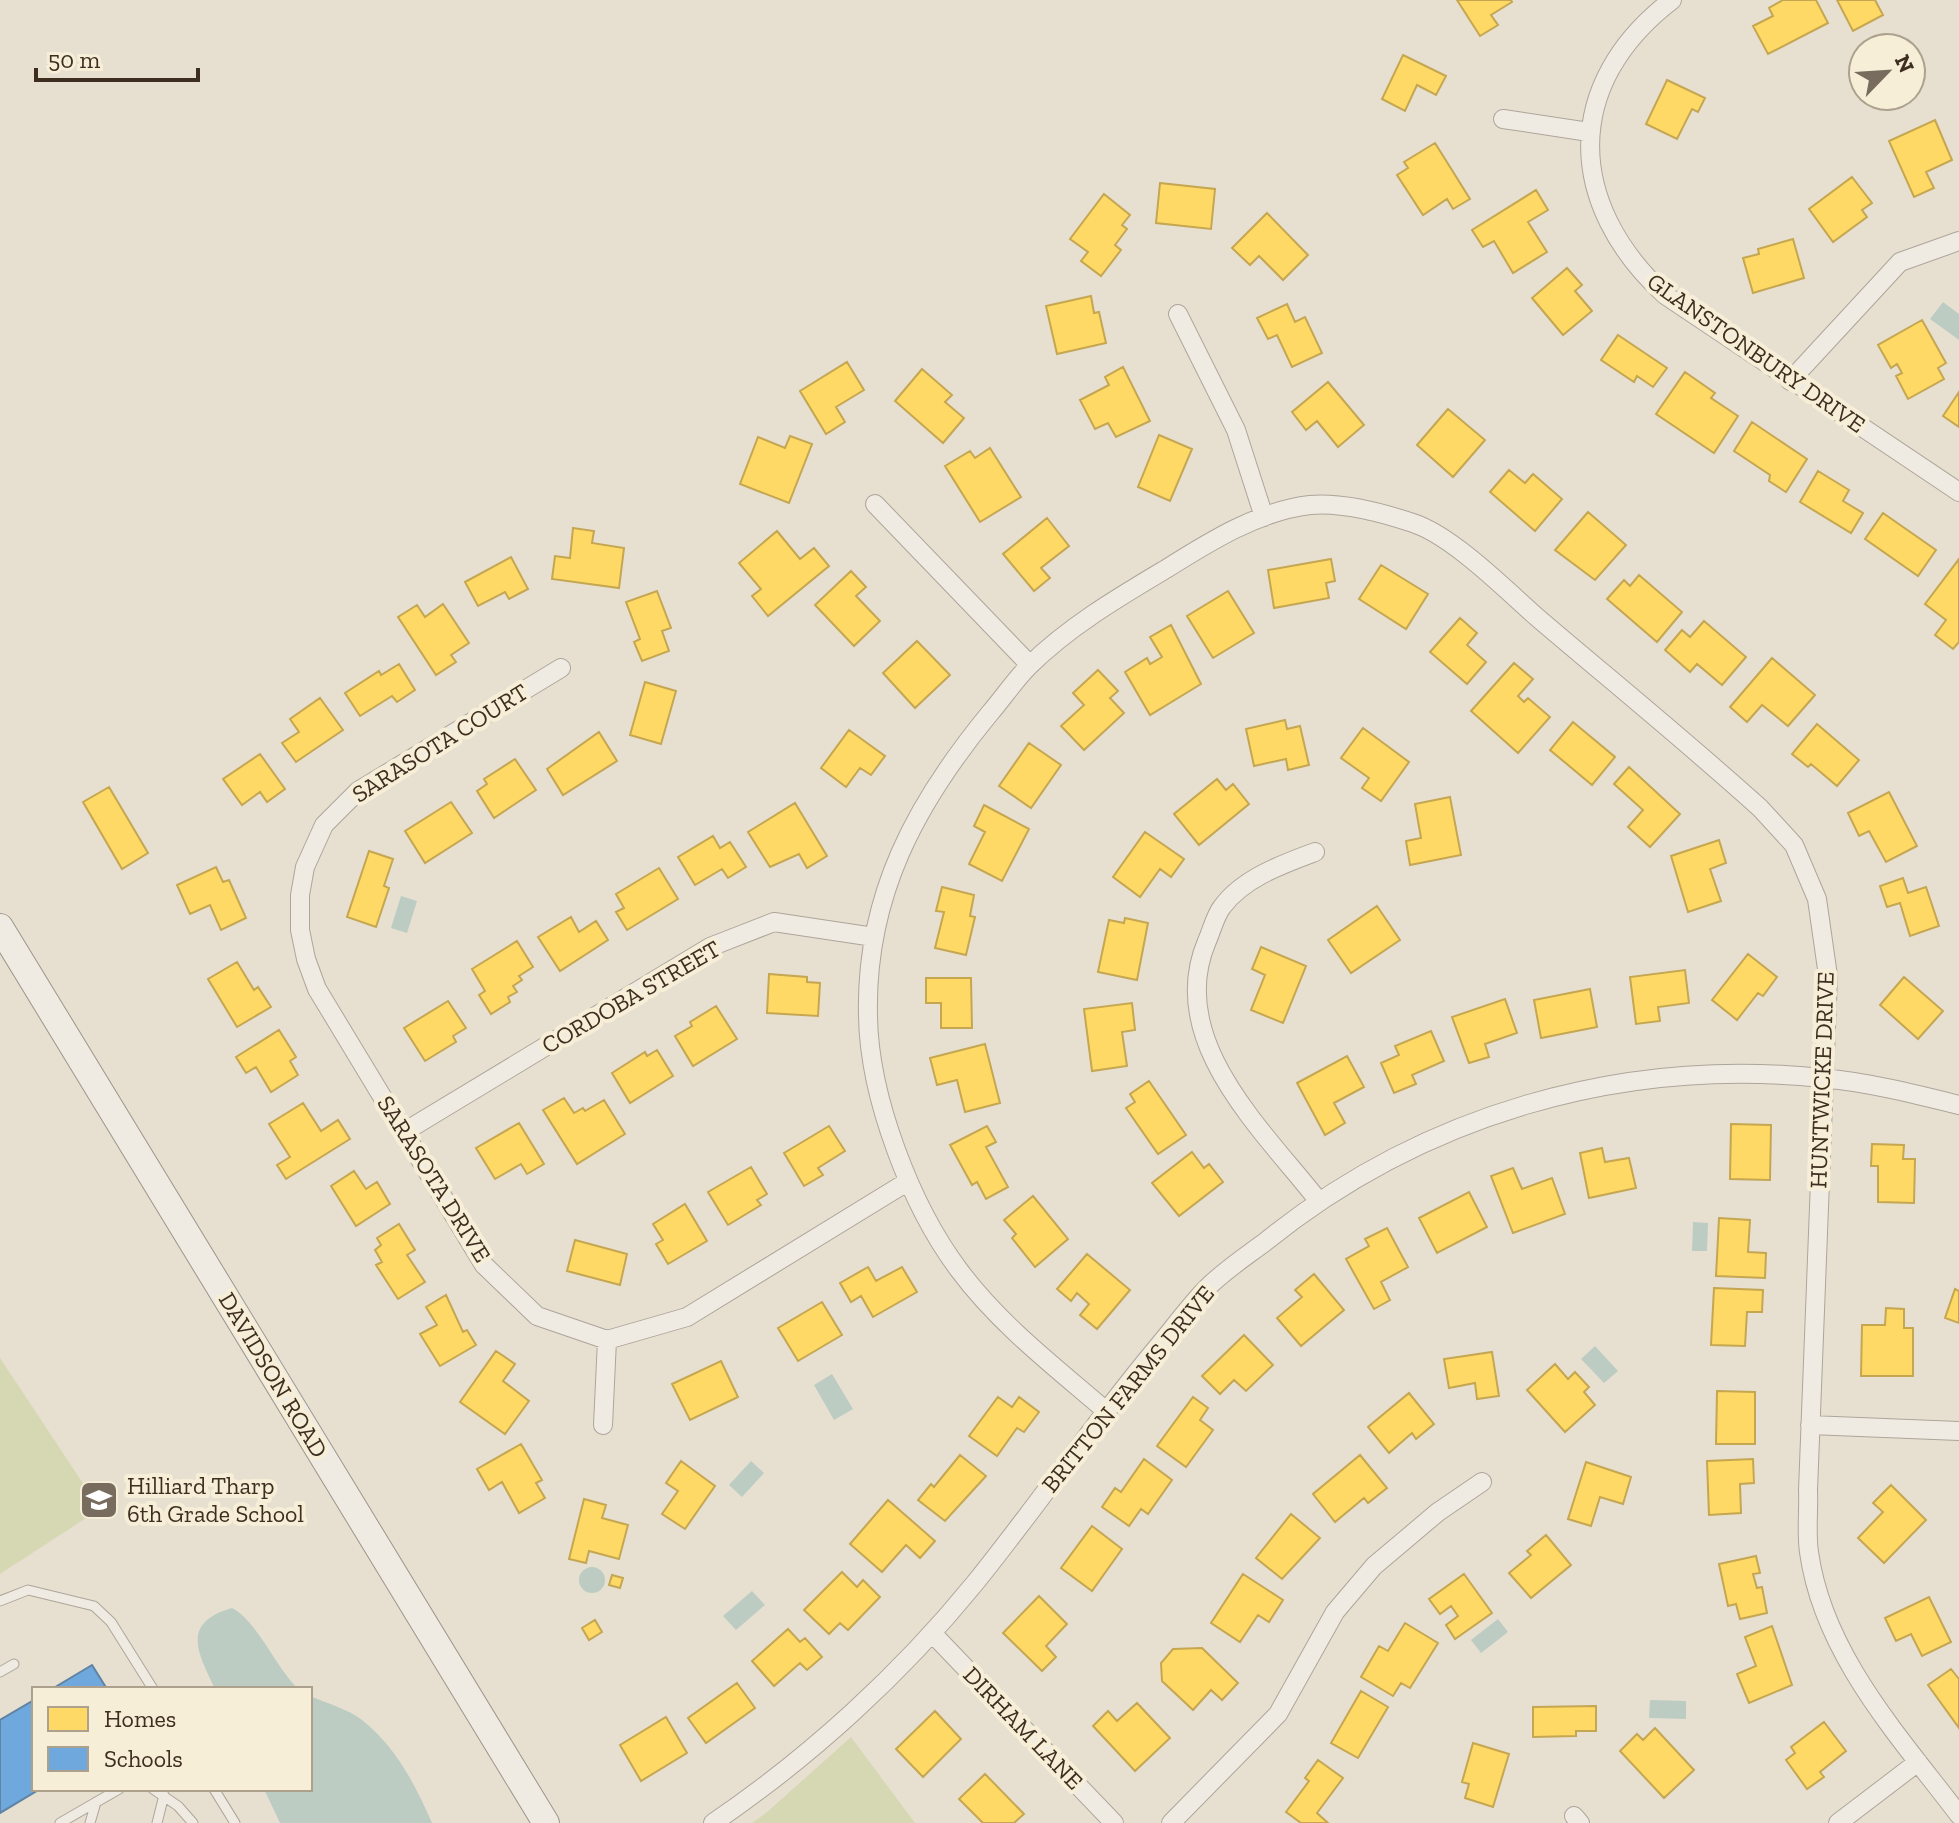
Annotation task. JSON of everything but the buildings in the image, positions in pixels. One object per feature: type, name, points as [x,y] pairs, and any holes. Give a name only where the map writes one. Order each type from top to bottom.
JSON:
[{"type":"main road","name":"DAVIDSON ROAD","points":[[0,927],[546,1823]]},
{"type":"street","points":[[1503,119],[1589,132],[1606,74],[1648,18],[1672,0]]},
{"type":"street","name":"GLANSTONBURY DRIVE","points":[[1589,132],[1590,161],[1599,200],[1634,267],[1665,295],[1959,492]]},
{"type":"street","points":[[1790,381],[1900,262],[1959,241]]},
{"type":"street","points":[[1178,314],[1236,430],[1264,517]]},
{"type":"street","points":[[875,504],[1030,665]]},
{"type":"street","name":"HUNTWICKE DRIVE","points":[[1105,1410],[1023,1339],[959,1271],[907,1182],[882,1106],[868,1018],[874,937],[898,858],[914,819],[946,766],[1030,665],[1112,601],[1212,540],[1264,517],[1311,505],[1360,510],[1419,525],[1471,560],[1760,808],[1794,845],[1817,899],[1828,976],[1810,1425],[1809,1552],[1826,1614],[1854,1672],[1959,1815]]},
{"type":"street","name":"SARASOTA COURT","points":[[305,867],[324,825],[358,791],[561,668]]},
{"type":"street","points":[[1315,852],[1264,872],[1222,907],[1197,964],[1199,1027],[1226,1083],[1317,1199]]},
{"type":"street","name":"SARASOTA DRIVE","points":[[305,867],[300,919],[306,959],[317,989],[484,1265],[537,1316],[607,1340]]},
{"type":"street","name":"CORDOBA STREET","points":[[404,1132],[710,947],[774,922],[874,937]]},
{"type":"street","name":"BRITTON FARMS DRIVE","points":[[713,1823],[753,1796],[844,1719],[932,1633],[975,1583],[1105,1410],[1205,1290],[1317,1199],[1418,1145],[1505,1110],[1588,1086],[1707,1074],[1824,1078],[1959,1105]]},
{"type":"street","points":[[603,1425],[607,1340],[687,1317],[907,1182]]},
{"type":"street","points":[[1810,1425],[1959,1431]]},
{"type":"street","points":[[1171,1823],[1278,1714],[1335,1612],[1374,1566],[1438,1512],[1482,1482]]},
{"type":"street","name":"DIRHAM LANE","points":[[932,1633],[1114,1823]]},
{"type":"street","points":[[1838,1823],[1918,1762]]},
{"type":"lane","points":[[0,1601],[28,1590],[94,1606],[111,1622],[152,1687]]},
{"type":"lane","points":[[0,1672],[14,1664]]},
{"type":"lane","points":[[60,1823],[115,1791]]},
{"type":"lane","points":[[157,1791],[193,1823]]},
{"type":"lane","points":[[215,1791],[235,1823]]},
{"type":"lane","points":[[157,1823],[164,1795]]},
{"type":"lane","points":[[90,1823],[96,1802]]},
{"type":"green space","points":[[0,1358],[100,1509],[0,1574]]},
{"type":"green space","points":[[851,1737],[915,1823],[752,1823],[766,1813]]},
{"type":"shaded area","points":[[1943,302],[1959,314],[1959,340],[1930,319]]},
{"type":"shaded area","points":[[401,896],[417,901],[407,933],[391,928]]},
{"type":"shaded area","points":[[1693,1222],[1708,1223],[1707,1251],[1692,1251]]},
{"type":"shaded area","points":[[1595,1346],[1618,1371],[1604,1383],[1581,1359]]},
{"type":"shaded area","points":[[832,1374],[853,1409],[834,1420],[814,1385]]},
{"type":"shaded area","points":[[751,1461],[764,1473],[742,1497],[729,1485]]},
{"type":"shaded area","points":[[592,1567],[601,1571],[605,1580],[601,1589],[592,1593],[583,1589],[579,1580],[583,1571]]},
{"type":"shaded area","points":[[752,1591],[765,1605],[736,1630],[723,1616]]},
{"type":"shaded area","points":[[232,1608],[241,1614],[296,1687],[214,1687],[199,1652],[198,1641],[199,1631],[205,1622]]},
{"type":"shaded area","points":[[1498,1619],[1508,1632],[1481,1653],[1471,1640]]},
{"type":"shaded area","points":[[312,1697],[362,1720],[385,1742],[419,1794],[432,1823],[280,1823],[265,1791],[312,1791]]},
{"type":"shaded area","points":[[1650,1700],[1686,1701],[1686,1719],[1649,1718]]},
{"type":"place","name":"Hilliard Tharp 6th Grade School","points":[[99,1500]]}]
